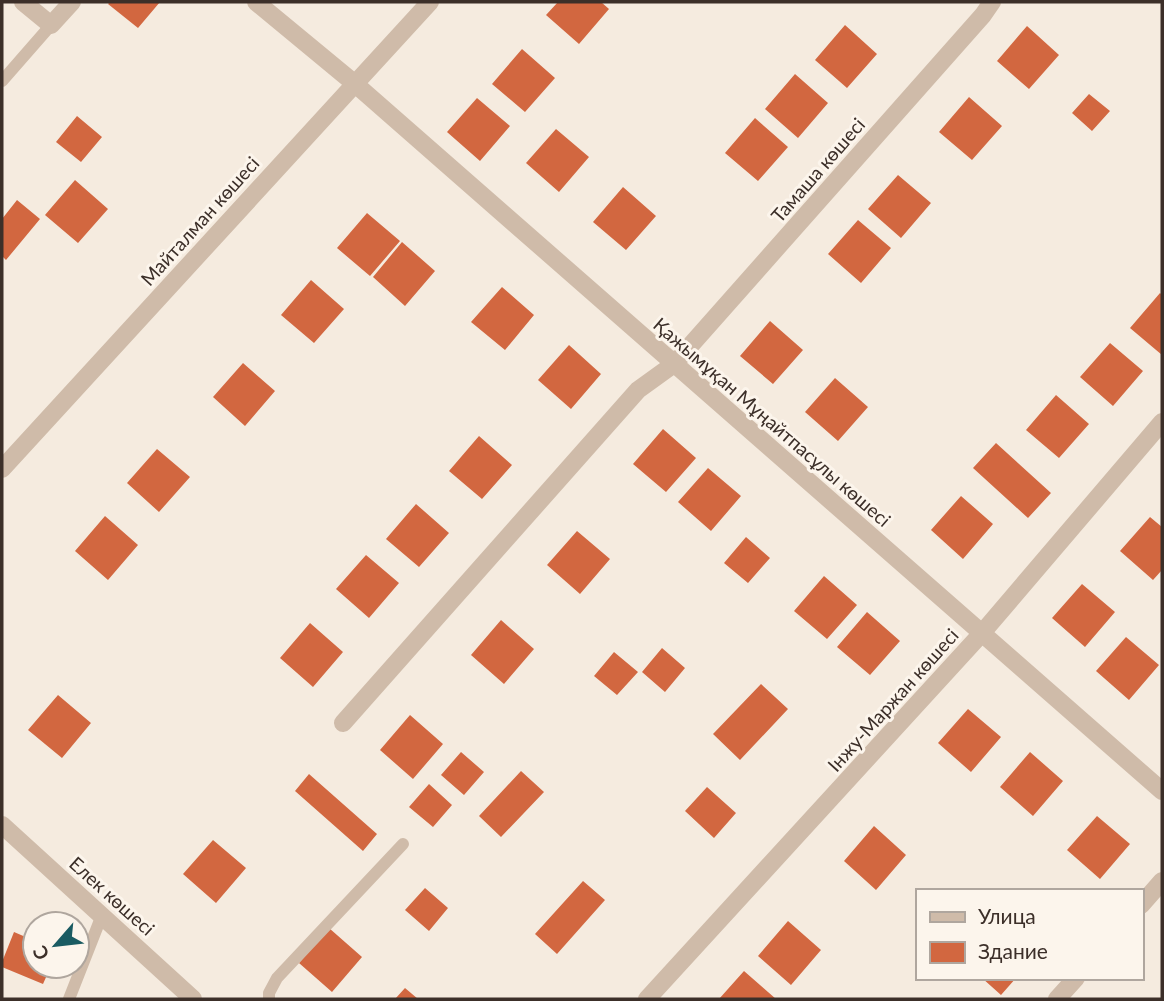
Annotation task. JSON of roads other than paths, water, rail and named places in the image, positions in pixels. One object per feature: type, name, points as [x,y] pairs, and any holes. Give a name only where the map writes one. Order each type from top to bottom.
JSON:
[{"type":"street","points":[[23,2],[51,25],[72,2]]},
{"type":"street","name":"Қажымұқан Мұңайтпасұлы көшесі","points":[[256,2],[354,83],[1162,792]]},
{"type":"street","name":"Майталман көшесі","points":[[2,469],[430,2]]},
{"type":"street","name":"Тамаша көшесі","points":[[343,723],[638,390],[674,364],[992,2]]},
{"type":"street","name":"Інжу-Маржан көшесі","points":[[647,999],[982,633],[1162,422]]},
{"type":"street","name":"Елек көшесі","points":[[2,825],[193,999]]},
{"type":"street","points":[[1143,903],[1162,881]]},
{"type":"street","points":[[1057,999],[1074,980]]},
{"type":"lane","points":[[2,81],[51,25]]},
{"type":"lane","points":[[269,999],[277,978],[403,844]]},
{"type":"lane","points":[[69,999],[102,915]]}]
